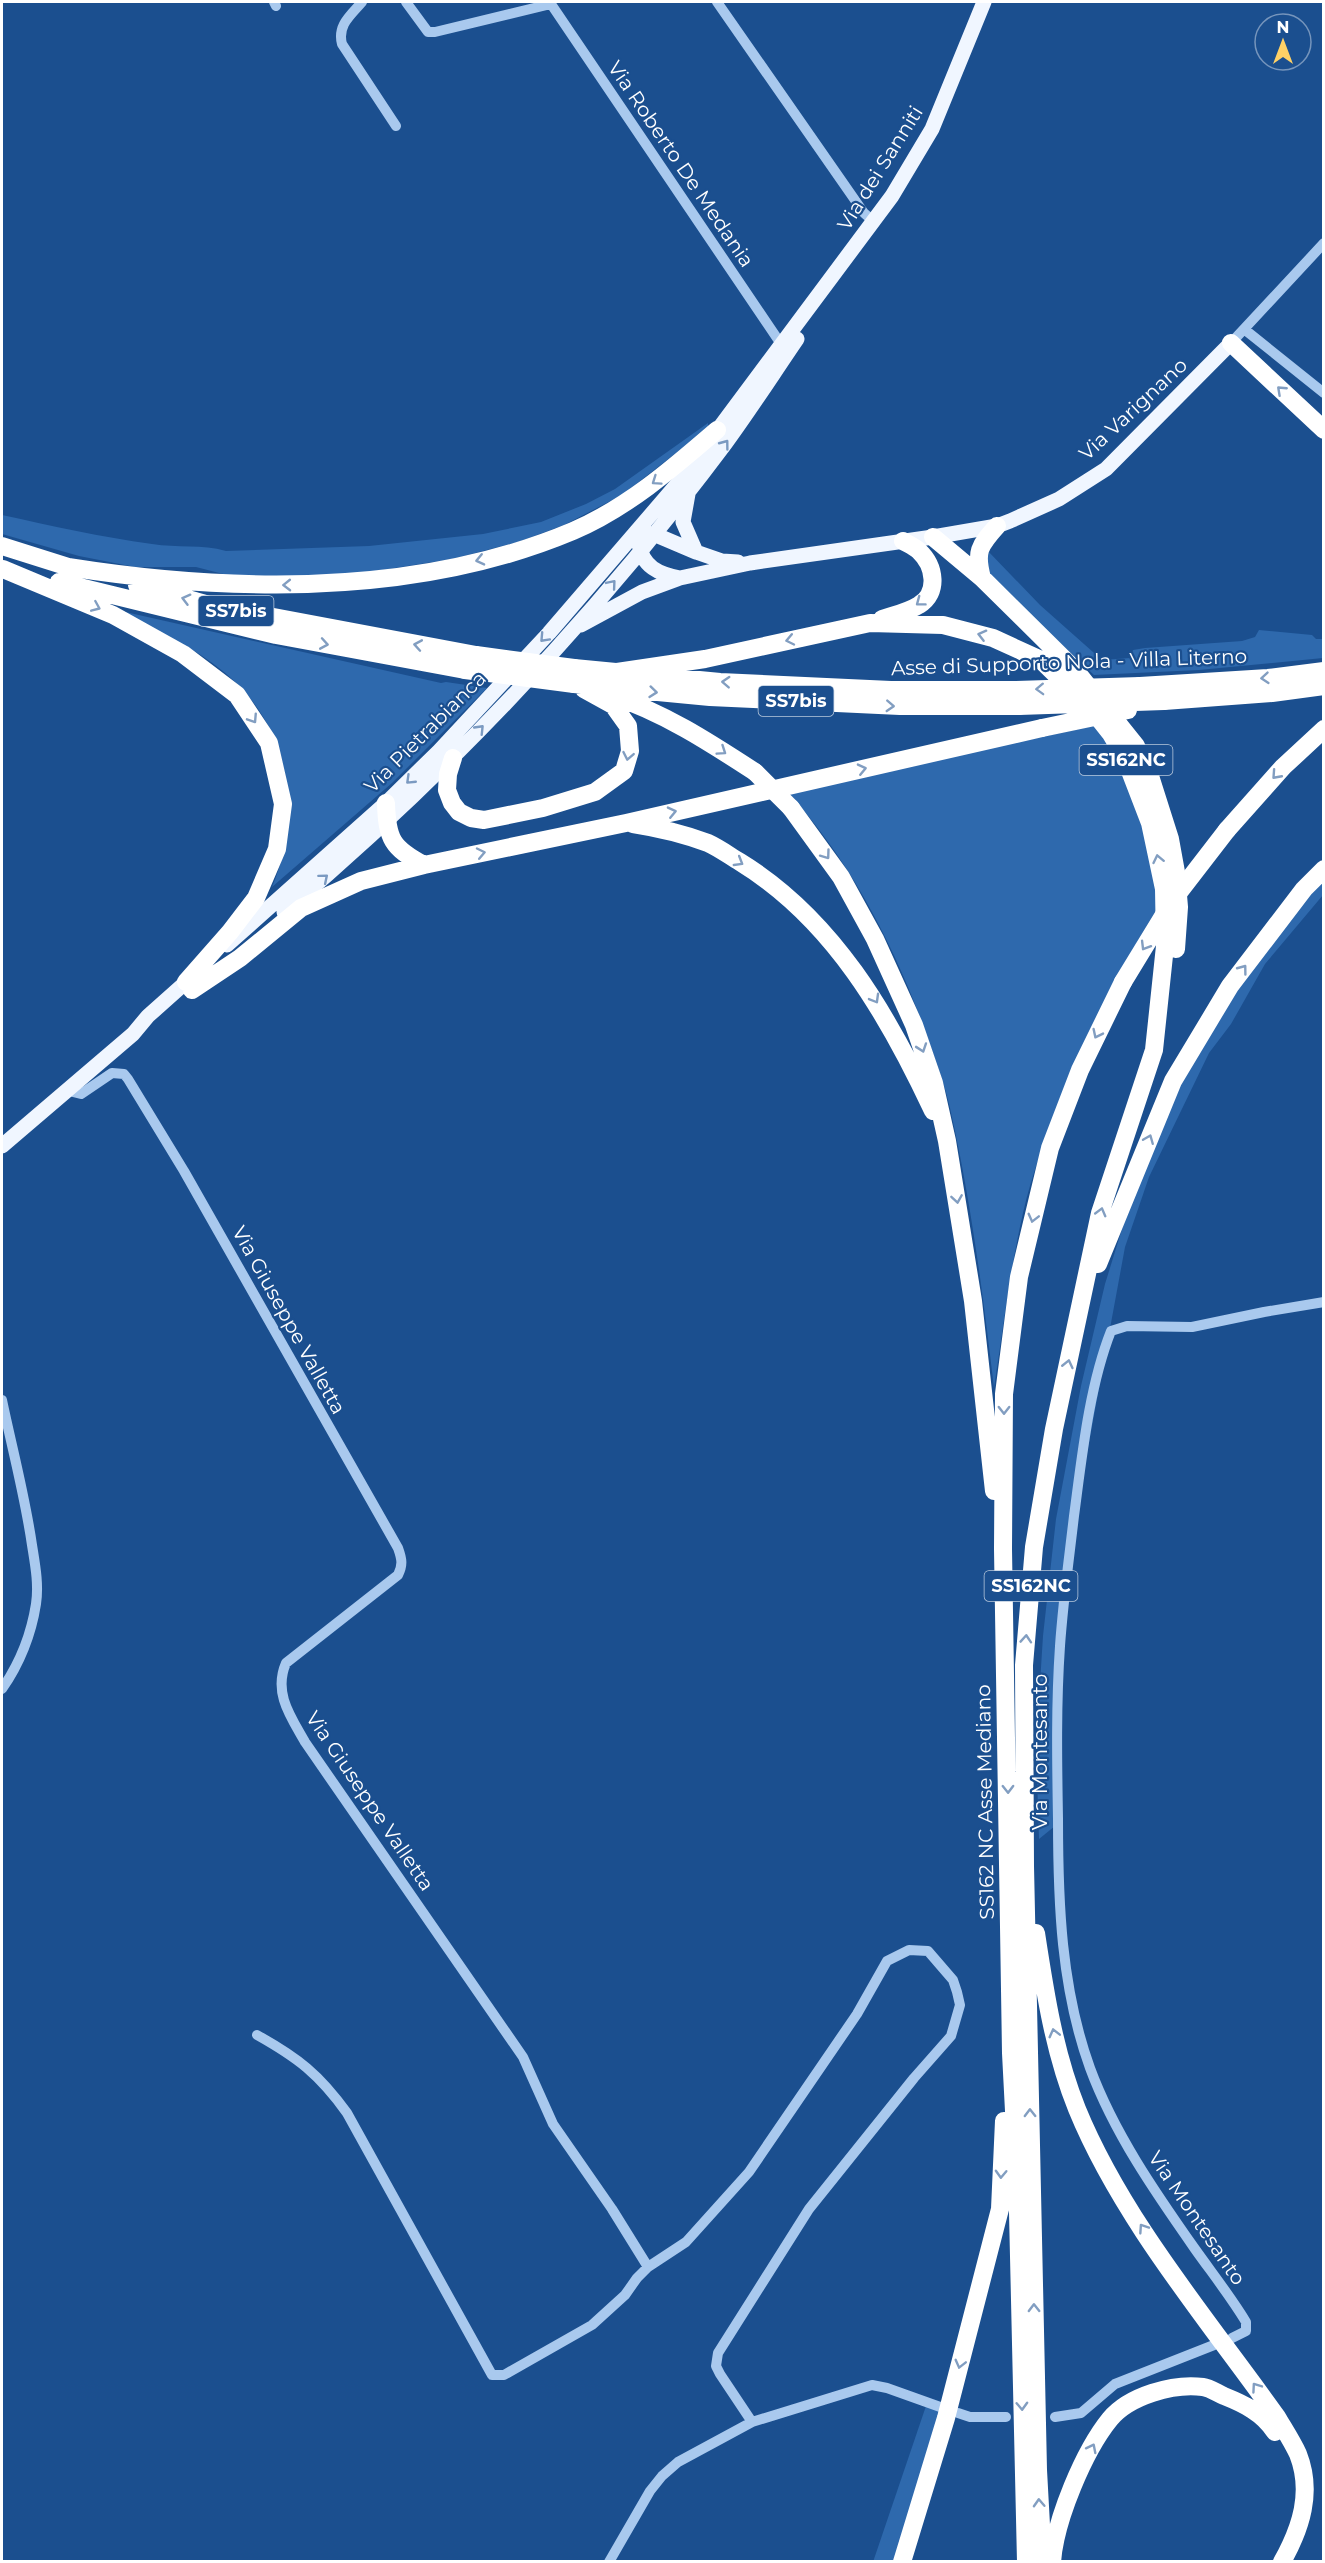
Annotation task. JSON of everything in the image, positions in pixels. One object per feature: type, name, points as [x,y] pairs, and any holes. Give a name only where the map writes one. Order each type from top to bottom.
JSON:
[{"type":"highway","points":[[1231,343],[1323,430]]},
{"type":"highway","points":[[68,567],[131,577],[250,585],[306,584],[386,578],[435,570],[516,551],[574,530],[629,500],[670,471],[717,430]]},
{"type":"highway","points":[[982,578],[978,563],[979,549],[997,526]]},
{"type":"highway","points":[[933,537],[982,578],[1075,670],[1136,746],[1150,776],[1170,840],[1179,907],[1169,1000],[1154,1050]]},
{"type":"highway","points":[[870,623],[915,607],[931,594],[933,579],[930,566],[919,551],[903,541]]},
{"type":"highway","name":"Asse di Supporto Nola - Villa Literno","points":[[2,546],[68,567],[209,605],[470,662]]},
{"type":"highway","points":[[2,568],[113,615],[183,654],[237,695],[269,743],[283,804],[277,849],[256,898],[189,986]]},
{"type":"highway","name":"Asse di Supporto Nola - Villa Literno","points":[[2,568],[276,635],[746,699],[900,706],[1268,678],[1323,671]]},
{"type":"highway","name":"SS162NC","points":[[617,672],[705,659],[870,623],[943,625],[993,638],[1041,660],[1092,710],[1111,734],[1125,758],[1150,823],[1164,889],[1165,946],[1154,1050],[1100,1213],[1054,1429],[1034,1547],[1024,1665],[1025,1866]]},
{"type":"highway","name":"Asse di Supporto Nola - Villa Literno","points":[[574,676],[617,672],[720,682],[1017,698],[1164,701],[1272,693],[1323,686]]},
{"type":"highway","points":[[453,758],[448,774],[447,790],[459,813],[471,818],[484,820],[524,812],[595,792],[624,771],[630,751],[628,726],[614,705],[574,676]]},
{"type":"highway","points":[[574,676],[640,705],[698,735],[755,772],[791,808],[841,877],[875,939],[914,1025],[934,1083],[947,1141],[973,1300],[994,1499],[1003,1549]]},
{"type":"highway","points":[[189,986],[240,958],[301,908],[361,881],[424,865],[626,823],[1164,701]]},
{"type":"highway","points":[[1003,1549],[1004,1394],[1019,1277],[1050,1148],[1080,1070],[1123,982],[1173,900],[1227,830],[1283,767],[1321,732]]},
{"type":"highway","points":[[386,812],[394,844],[402,854],[424,865]]},
{"type":"highway","points":[[626,823],[670,830],[711,844],[762,875],[810,917],[868,989],[907,1056],[947,1141]]},
{"type":"highway","points":[[1080,1310],[1173,1081],[1230,986],[1304,889],[1323,869]]},
{"type":"highway","name":"SS162 NC Asse Mediano","points":[[1003,1549],[1011,2053]]},
{"type":"highway","points":[[1025,1866],[1038,2470],[1043,2562]]},
{"type":"highway","points":[[1025,1866],[1047,2007],[1076,2108],[1092,2144],[1121,2197],[1277,2417],[1298,2455],[1306,2490],[1300,2527],[1282,2562]]},
{"type":"highway","points":[[902,2562],[950,2404],[1000,2210],[1005,2101],[1011,2053]]},
{"type":"highway","points":[[1011,2053],[1017,2169],[1026,2562]]},
{"type":"highway","points":[[1052,2562],[1061,2512],[1095,2442],[1111,2418],[1130,2404],[1155,2393],[1179,2387],[1204,2387],[1245,2405],[1267,2420],[1283,2445],[1297,2483],[1296,2494],[1291,2524],[1275,2554],[1268,2562]]},
{"type":"main road","name":"Via dei Sanniti","points":[[717,430],[828,279],[849,256],[932,129],[984,2]]},
{"type":"main road","name":"Via dei Sanniti","points":[[689,490],[739,424],[838,279],[849,256]]},
{"type":"main road","name":"Via Varignano","points":[[569,632],[642,592],[680,578],[750,563],[997,526],[1059,499],[1106,469],[1231,343]]},
{"type":"main road","name":"Via Pietrabianca","points":[[646,533],[717,430]]},
{"type":"main road","name":"Via Pietrabianca","points":[[386,812],[549,633],[689,490]]},
{"type":"main road","points":[[689,490],[683,522],[696,552]]},
{"type":"main road","points":[[646,533],[641,550],[648,564],[658,573],[680,578]]},
{"type":"main road","name":"Via Varignano","points":[[646,533],[722,561],[750,563]]},
{"type":"main road","name":"Via Pietrabianca","points":[[2,1146],[133,1034],[148,1016],[189,986],[386,812],[453,758],[641,550]]},
{"type":"street","points":[[363,2],[340,28],[339,35],[342,44],[396,126]]},
{"type":"street","name":"Via Roberto De Medania","points":[[406,2],[428,32],[553,3],[781,344]]},
{"type":"street","points":[[717,2],[864,213],[873,221]]},
{"type":"street","name":"Via Varignano","points":[[1231,343],[1323,243]]},
{"type":"street","points":[[1244,329],[1323,393]]},
{"type":"street","name":"Via Giuseppe Valletta","points":[[69,1087],[81,1094],[112,1073],[124,1074],[128,1079],[184,1171],[398,1548],[402,1558],[402,1568],[398,1575],[286,1664],[281,1674],[280,1687],[284,1702],[305,1742],[523,2057],[554,2124],[648,2267]]},
{"type":"street","name":"Via Montesanto","points":[[1232,2338],[1246,2331],[1246,2322],[1169,2213],[1124,2140],[1093,2075],[1076,2017],[1065,1966],[1059,1915],[1057,1753],[1060,1644],[1082,1460],[1098,1376],[1111,1330],[1127,1326],[1192,1327],[1323,1302]]},
{"type":"street","points":[[2,1400],[29,1522],[37,1577],[36,1603],[30,1634],[22,1655],[2,1689]]},
{"type":"street","points":[[257,2035],[302,2062],[334,2095],[347,2113],[492,2375],[504,2375],[592,2325],[625,2295],[648,2267],[686,2242],[749,2172],[857,2014],[887,1961],[909,1950],[928,1951],[953,1980],[957,1992],[960,2005],[951,2036],[914,2078],[809,2210],[716,2360],[720,2374],[752,2422]]},
{"type":"street","points":[[1055,2416],[1081,2413],[1115,2384],[1215,2345]]},
{"type":"street","points":[[609,2562],[650,2491],[678,2462],[752,2422],[872,2385],[943,2408]]},
{"type":"street","points":[[958,2413],[1006,2418]]},
{"type":"shaded area","points":[[708,423],[708,428],[622,495],[564,525],[518,542],[452,559],[363,573],[287,578],[227,575],[196,567],[135,567],[79,556],[2,534],[2,515],[133,541],[226,551],[369,546],[483,534],[541,522],[586,504],[615,489]]},
{"type":"shaded area","points":[[986,549],[1040,605],[1102,660],[1130,658],[1133,650],[1145,648],[1242,641],[1255,637],[1259,630],[1312,635],[1316,639],[1323,639],[1323,658],[1199,670],[1094,675],[989,576]]},
{"type":"shaded area","points":[[121,611],[441,683],[487,688],[392,783],[272,887],[282,858],[287,829],[288,800],[284,771],[276,744],[263,717],[246,693],[212,663]]},
{"type":"shaded area","points":[[1098,725],[1118,759],[1145,827],[1159,906],[1131,952],[1083,1047],[1040,1154],[1018,1234],[994,1388],[981,1283],[964,1178],[948,1099],[937,1065],[902,972],[870,908],[832,847],[787,791]]},
{"type":"shaded area","points":[[1323,878],[1323,895],[1265,964],[1231,1024],[1209,1053],[1149,1177],[1125,1247],[1065,1573],[1055,1826],[1039,1839],[1036,1746],[1043,1636],[1056,1519],[1081,1386],[1105,1284],[1127,1213],[1180,1086],[1241,981]]},
{"type":"shaded area","points":[[926,2406],[946,2414],[900,2561],[873,2562]]}]
